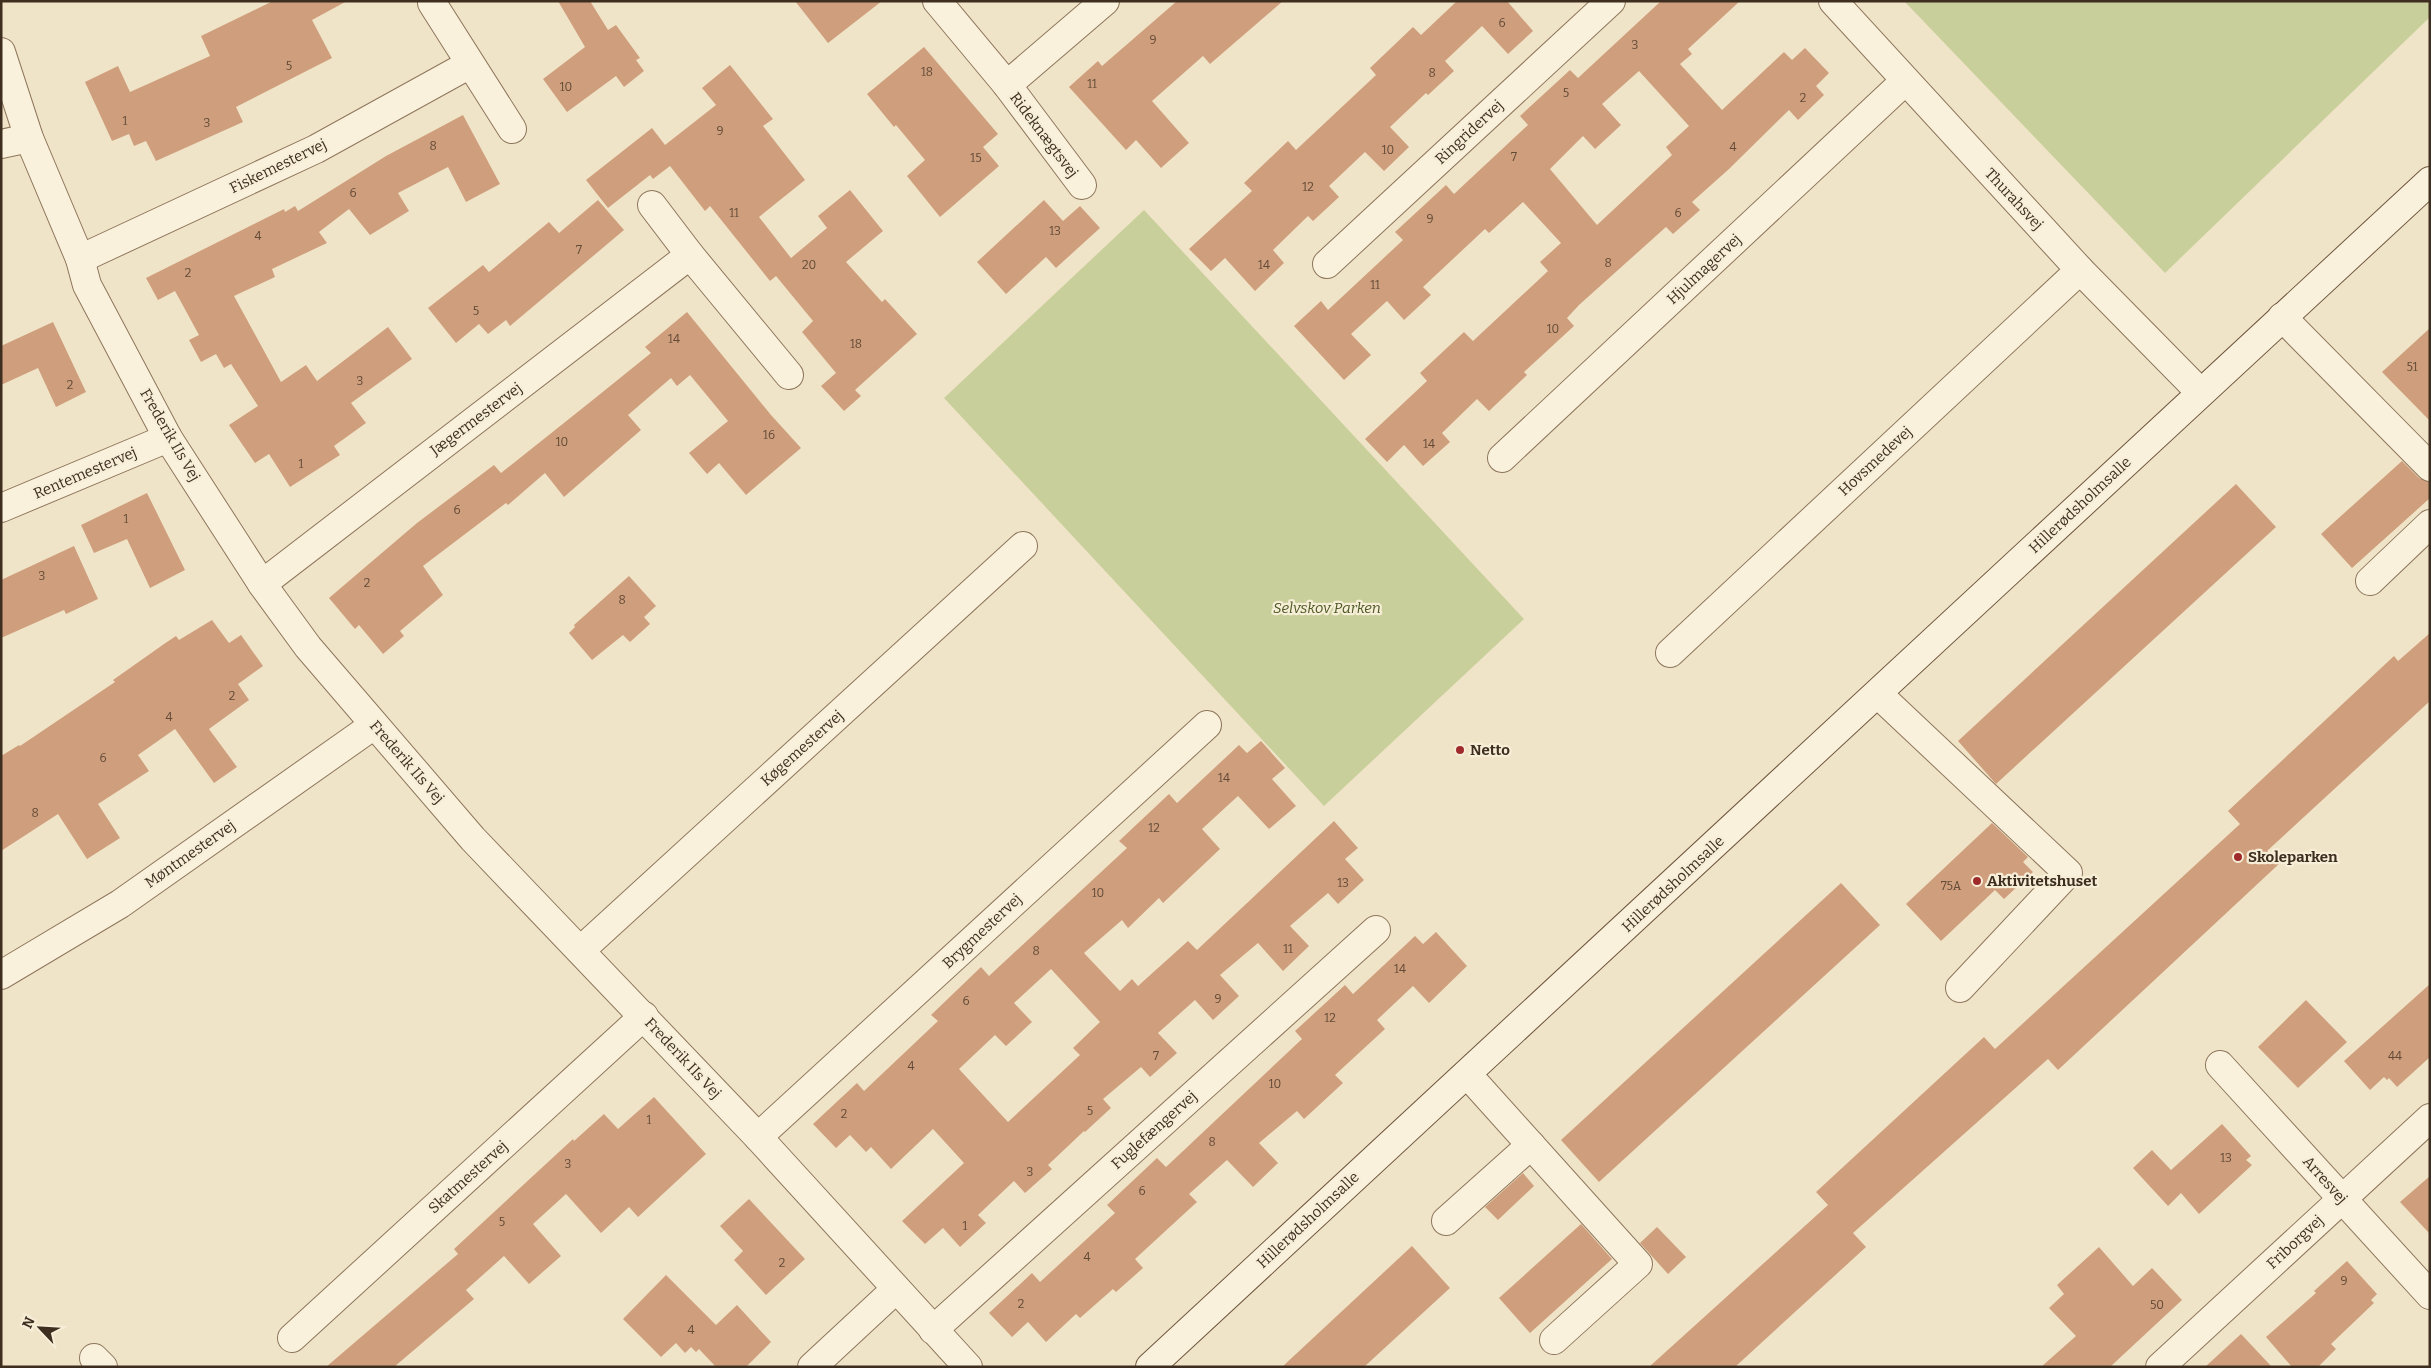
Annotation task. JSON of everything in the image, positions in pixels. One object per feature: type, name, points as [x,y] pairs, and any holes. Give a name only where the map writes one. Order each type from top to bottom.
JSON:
[{"type":"street","name":"Rideknægtsvej","points":[[937,1],[1007,85],[1082,185]]},
{"type":"street","name":"Rideknægtsvej","points":[[1007,85],[1104,1]]},
{"type":"street","name":"Ringridervej","points":[[1327,264],[1611,1]]},
{"type":"street","name":"Thurahsvej","points":[[1833,1],[2080,270],[2200,392]]},
{"type":"street","points":[[432,3],[512,129]]},
{"type":"street","name":"Frederik IIs Vej","points":[[1,52],[29,138],[80,259],[87,285],[168,438],[262,584],[308,647],[473,839],[758,1137],[968,1367]]},
{"type":"street","name":"Fiskemestervej","points":[[80,259],[316,149],[470,64]]},
{"type":"street","name":"Hjulmagervej","points":[[1502,458],[1905,81]]},
{"type":"street","points":[[1,144],[29,138]]},
{"type":"street","name":"Hillerødsholmsalle","points":[[1150,1367],[1878,694],[2200,392],[2430,181]]},
{"type":"street","points":[[652,205],[690,255],[789,375]]},
{"type":"street","name":"Jægermestervej","points":[[262,584],[690,255]]},
{"type":"street","name":"Hovsmedevej","points":[[1670,653],[2080,270]]},
{"type":"street","points":[[2282,317],[2430,467]]},
{"type":"street","name":"Rentemestervej","points":[[1,508],[168,438]]},
{"type":"street","points":[[2370,581],[2430,524]]},
{"type":"street","name":"Køgemestervej","points":[[581,950],[1023,546]]},
{"type":"street","points":[[1878,694],[2068,873],[1960,988]]},
{"type":"street","name":"Brygmestervej","points":[[758,1137],[1207,725]]},
{"type":"street","name":"Møntmestervej","points":[[1,975],[120,904],[374,726]]},
{"type":"street","name":"Fuglefængervej","points":[[933,1330],[1376,930]]},
{"type":"street","name":"Skatmestervej","points":[[292,1338],[644,1016]]},
{"type":"street","name":"Arresvej","points":[[2220,1065],[2430,1295]]},
{"type":"street","points":[[1467,1074],[1638,1264],[1554,1340]]},
{"type":"street","name":"Friborgvej","points":[[2160,1367],[2430,1118]]},
{"type":"street","points":[[1446,1221],[1531,1145]]},
{"type":"street","points":[[812,1367],[896,1289]]},
{"type":"green space","points":[[1904,1],[2430,1],[2430,17],[2165,273]]},
{"type":"green space","name":"Selvskov Parken","points":[[1144,210],[1524,619],[1324,806],[944,398]]},
{"type":"building","points":[[273,1],[347,1],[312,20],[332,58],[236,107],[243,122],[156,161],[146,141],[134,146],[129,134],[112,141],[85,82],[118,66],[130,92],[210,56],[201,36]]},
{"type":"building","points":[[558,1],[590,1],[608,30],[616,25],[640,58],[636,60],[644,71],[624,87],[616,76],[567,112],[543,79],[585,47]]},
{"type":"building","points":[[795,1],[882,1],[828,43]]},
{"type":"building","points":[[1177,1],[1283,1],[1210,64],[1203,56],[1152,101],[1189,143],[1161,168],[1136,140],[1126,150],[1069,87],[1098,61],[1102,66]]},
{"type":"building","points":[[1457,1],[1507,1],[1533,31],[1508,54],[1482,26],[1445,61],[1454,71],[1428,95],[1426,93],[1390,127],[1409,147],[1384,171],[1365,152],[1329,186],[1339,197],[1313,221],[1308,216],[1273,250],[1284,263],[1255,291],[1225,258],[1211,271],[1189,249],[1252,191],[1244,183],[1288,141],[1296,150],[1376,75],[1370,68],[1413,27],[1421,35]]},
{"type":"building","points":[[1661,1],[1740,1],[1688,49],[1692,54],[1680,64],[1722,110],[1784,52],[1792,60],[1805,48],[1829,73],[1816,86],[1824,95],[1798,120],[1789,110],[1729,169],[1692,202],[1700,210],[1673,234],[1666,227],[1579,305],[1567,318],[1574,326],[1524,372],[1527,375],[1489,411],[1477,399],[1442,433],[1450,442],[1423,466],[1404,445],[1387,462],[1365,439],[1427,381],[1420,373],[1464,332],[1473,341],[1548,271],[1540,262],[1561,243],[1523,202],[1489,233],[1485,229],[1423,287],[1431,295],[1404,320],[1387,301],[1351,334],[1371,355],[1344,380],[1294,326],[1321,301],[1328,310],[1403,240],[1395,232],[1446,185],[1454,194],[1528,125],[1520,116],[1570,70],[1578,78]],"holes":[[[1639,71],[1689,126],[1666,147],[1672,155],[1597,225],[1550,169],[1583,136],[1595,149],[1621,125],[1602,104]]]},
{"type":"building","points":[[924,47],[998,134],[983,147],[999,166],[940,217],[907,176],[925,160],[896,125],[894,127],[867,94]]},
{"type":"building","points":[[730,65],[773,119],[763,126],[805,180],[759,217],[791,258],[827,228],[818,216],[850,190],[883,231],[846,262],[882,302],[885,299],[917,334],[855,390],[861,396],[844,411],[821,386],[836,373],[802,332],[813,321],[776,276],[770,281],[710,206],[705,211],[670,166],[653,179],[650,175],[608,208],[586,180],[652,128],[665,145],[716,105],[702,88]]},
{"type":"building","points":[[463,115],[500,184],[466,202],[448,167],[398,193],[409,211],[370,235],[349,209],[319,232],[327,243],[272,269],[275,277],[234,296],[281,382],[306,365],[317,381],[388,327],[412,359],[351,403],[366,423],[334,446],[340,455],[290,487],[269,454],[255,463],[229,425],[258,406],[231,364],[224,368],[216,354],[201,362],[189,340],[199,335],[175,291],[158,300],[146,278],[284,209],[285,212],[295,206],[298,211],[386,156]]},
{"type":"building","points":[[598,200],[624,230],[510,326],[506,320],[488,334],[479,324],[456,343],[428,308],[483,265],[489,272],[549,222],[559,233]]},
{"type":"building","points":[[1044,200],[1063,221],[1080,206],[1100,228],[1056,268],[1046,257],[1006,294],[977,262]]},
{"type":"building","points":[[687,312],[771,415],[801,448],[746,495],[719,463],[707,474],[689,453],[728,421],[690,375],[677,386],[671,378],[628,415],[641,430],[564,497],[545,473],[508,505],[506,503],[423,566],[443,595],[400,631],[404,636],[383,654],[359,625],[355,629],[329,598],[417,523],[494,465],[501,473],[594,399],[651,353],[645,347]]},
{"type":"building","points":[[53,322],[86,392],[56,407],[38,368],[1,385],[1,346]]},
{"type":"building","points":[[2430,328],[2430,421],[2382,372]]},
{"type":"building","points":[[2402,461],[2419,478],[2430,482],[2430,498],[2352,568],[2321,534]]},
{"type":"building","points":[[2236,484],[2276,527],[1996,784],[1958,741]]},
{"type":"building","points":[[147,493],[185,570],[150,588],[127,539],[94,553],[81,525]]},
{"type":"building","points":[[74,546],[98,599],[66,614],[64,610],[1,638],[1,580]]},
{"type":"building","points":[[629,576],[656,606],[644,617],[650,624],[630,642],[623,635],[592,660],[569,633],[575,627],[574,625]]},
{"type":"building","points":[[212,620],[229,643],[241,635],[263,666],[238,684],[249,700],[209,729],[237,767],[214,783],[175,729],[138,755],[149,771],[98,804],[120,838],[87,859],[58,814],[1,851],[1,756],[20,746],[115,682],[113,680],[176,636],[179,640]]},
{"type":"building","points":[[2430,633],[2430,701],[2267,851],[2280,863],[2058,1070],[2048,1059],[1853,1233],[1866,1247],[1735,1367],[1649,1367],[1828,1205],[1816,1192],[1984,1037],[1995,1049],[2240,824],[2228,811],[2394,656],[2398,661]]},
{"type":"building","points":[[1261,741],[1285,768],[1272,779],[1296,806],[1269,829],[1238,796],[1202,829],[1220,849],[1163,903],[1159,898],[1128,928],[1122,920],[1084,953],[1120,991],[1132,979],[1138,986],[1188,941],[1197,950],[1334,821],[1358,848],[1345,859],[1364,880],[1338,904],[1328,893],[1290,926],[1309,946],[1283,971],[1258,943],[1220,975],[1239,996],[1213,1020],[1195,1000],[1158,1033],[1177,1053],[1150,1077],[1141,1067],[1103,1099],[1111,1108],[1048,1165],[1052,1169],[1025,1193],[1014,1181],[978,1215],[986,1223],[960,1247],[943,1228],[925,1244],[902,1221],[964,1163],[933,1129],[891,1169],[871,1147],[866,1152],[850,1135],[836,1148],[813,1124],[857,1083],[864,1091],[938,1021],[931,1015],[981,967],[989,976],[1127,848],[1119,841],[1169,794],[1177,803],[1239,745],[1247,753]],"holes":[[[1051,969],[1100,1022],[1073,1048],[1080,1055],[1008,1122],[959,1069],[995,1035],[1006,1046],[1032,1022],[1014,1003]]]},
{"type":"building","name":"Aktivitetshuset","points":[[1992,823],[2028,857],[2023,862],[2033,872],[2004,899],[1995,890],[1941,941],[1906,904]]},
{"type":"building","points":[[1841,883],[1880,925],[1599,1182],[1561,1140]]},
{"type":"building","points":[[1436,932],[1467,966],[1429,1003],[1413,986],[1377,1020],[1385,1029],[1335,1075],[1343,1083],[1304,1119],[1297,1111],[1259,1143],[1278,1163],[1253,1187],[1227,1160],[1189,1194],[1197,1202],[1135,1259],[1143,1268],[1116,1292],[1113,1289],[1080,1318],[1076,1314],[1046,1342],[1028,1322],[1012,1337],[989,1313],[1032,1273],[1040,1282],[1115,1213],[1107,1205],[1157,1158],[1166,1167],[1302,1039],[1295,1031],[1345,985],[1353,994],[1415,936],[1423,944]]},
{"type":"building","points":[[2430,984],[2430,1057],[2397,1087],[2389,1078],[2387,1080],[2384,1077],[2370,1090],[2344,1061]]},
{"type":"building","points":[[2306,1000],[2347,1042],[2298,1088],[2258,1047]]},
{"type":"building","points":[[654,1097],[706,1154],[638,1217],[629,1207],[601,1233],[566,1194],[533,1224],[561,1256],[529,1284],[504,1256],[466,1290],[474,1299],[394,1367],[326,1367],[458,1254],[454,1249],[573,1139],[574,1141],[604,1114],[618,1129]]},
{"type":"building","points":[[2222,1124],[2251,1156],[2246,1160],[2252,1165],[2199,1214],[2181,1193],[2168,1206],[2133,1168],[2152,1150],[2171,1170]]},
{"type":"building","points":[[1523,1173],[1534,1186],[1498,1220],[1485,1207]]},
{"type":"building","points":[[2430,1176],[2430,1234],[2400,1202]]},
{"type":"building","points":[[749,1199],[805,1259],[766,1295],[734,1260],[743,1251],[720,1226]]},
{"type":"building","points":[[1581,1224],[1612,1259],[1530,1333],[1499,1298]]},
{"type":"building","points":[[1657,1227],[1686,1257],[1668,1274],[1640,1243]]},
{"type":"building","points":[[1412,1246],[1450,1288],[1364,1367],[1282,1367]]},
{"type":"building","points":[[2099,1247],[2133,1286],[2152,1268],[2182,1300],[2110,1367],[2041,1367],[2076,1336],[2049,1308],[2064,1294],[2057,1285]]},
{"type":"building","points":[[2347,1261],[2377,1294],[2371,1300],[2374,1303],[2331,1344],[2336,1349],[2318,1367],[2292,1367],[2266,1337],[2316,1293],[2314,1291]]},
{"type":"building","points":[[666,1275],[716,1325],[737,1305],[771,1342],[746,1367],[716,1367],[699,1349],[696,1352],[691,1347],[685,1353],[676,1343],[661,1357],[623,1319]]},
{"type":"building","points":[[2241,1334],[2272,1367],[2205,1367]]},
{"type":"place","name":"Netto","points":[[1460,750]]},
{"type":"place","name":"Skoleparken","points":[[2238,857]]},
{"type":"place","name":"Aktivitetshuset","points":[[1977,881]]}]
